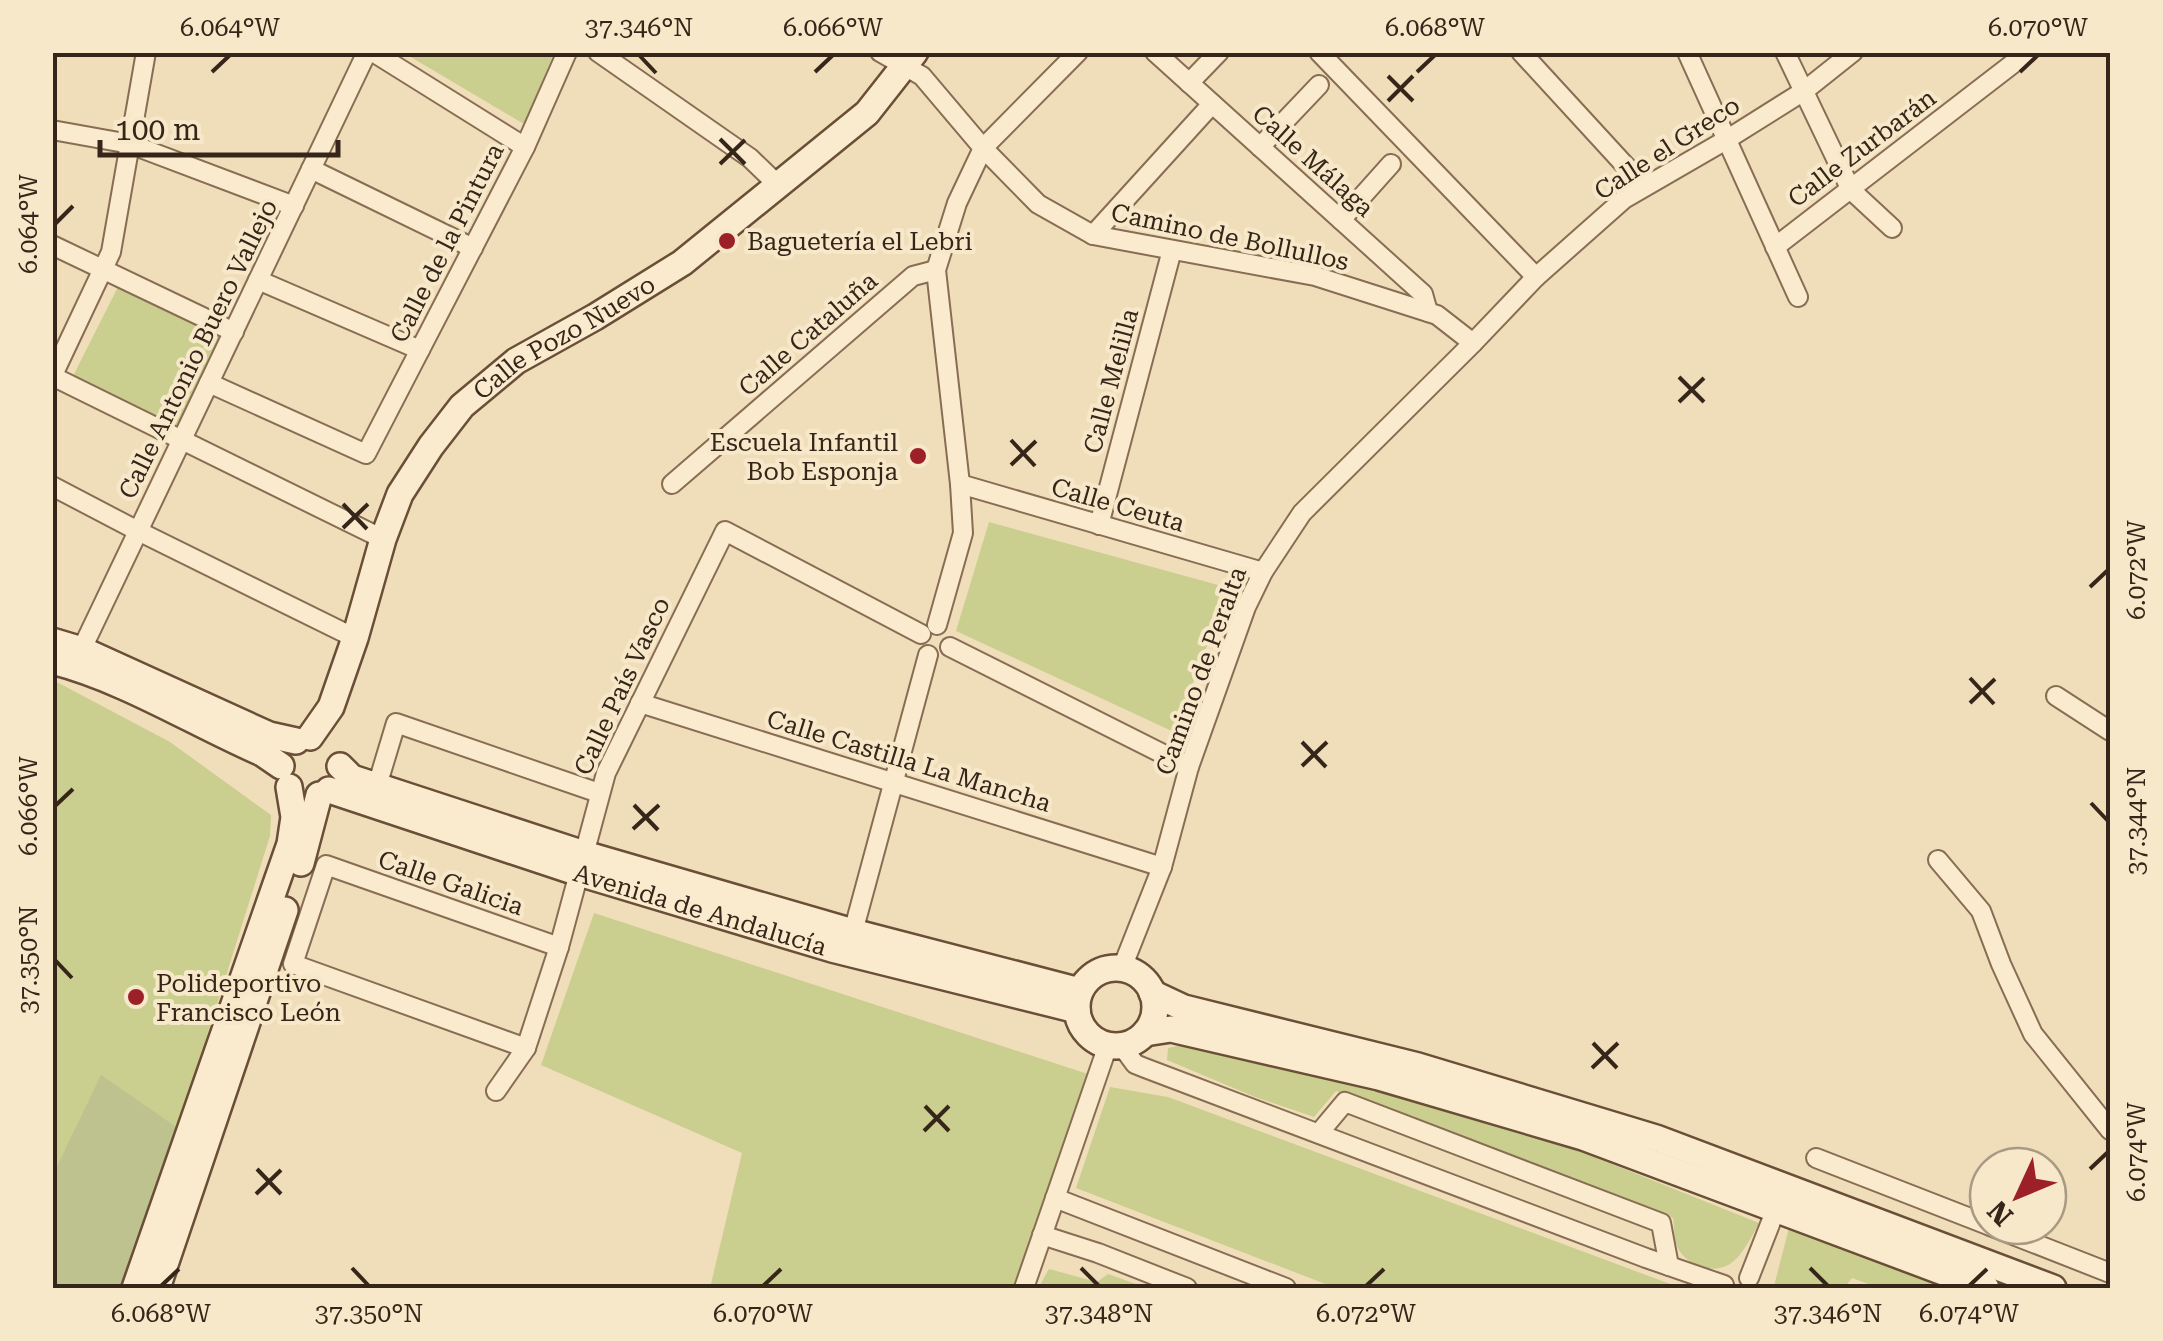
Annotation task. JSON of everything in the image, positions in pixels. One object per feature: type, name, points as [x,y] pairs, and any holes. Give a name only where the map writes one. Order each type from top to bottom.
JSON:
[{"type":"street","points":[[146,52],[110,252],[53,376],[382,538]]},
{"type":"street","points":[[370,52],[525,147]]},
{"type":"street","name":"Calle Antonio Buero Vallejo","points":[[69,659],[138,531],[370,52]]},
{"type":"street","name":"Calle de la Pintura","points":[[209,383],[366,454],[525,147],[567,52]]},
{"type":"street","points":[[598,52],[750,158],[778,186]]},
{"type":"street","name":"Camino de Bollullos","points":[[880,52],[910,60],[983,148],[1038,204],[1093,235],[1315,276],[1428,312]]},
{"type":"street","points":[[929,629],[948,631],[950,647],[939,656],[928,655],[920,644],[963,533],[936,270],[957,203],[983,148],[1078,52]]},
{"type":"street","name":"Calle Málaga","points":[[1155,52],[1423,294],[1428,312]]},
{"type":"street","points":[[1190,83],[1219,52]]},
{"type":"street","points":[[1319,52],[1536,277]]},
{"type":"street","points":[[1521,52],[1644,186]]},
{"type":"street","points":[[1687,52],[1798,297]]},
{"type":"street","points":[[1786,52],[1850,190],[1892,228]]},
{"type":"street","name":"Calle el Greco","points":[[1473,343],[1536,277],[1624,199],[1804,91],[1853,52]]},
{"type":"street","name":"Calle Zurbarán","points":[[1775,247],[2028,52]]},
{"type":"street","name":"Calle Pozo Nuevo","points":[[319,747],[355,638],[382,538],[400,494],[462,406],[516,361],[682,263],[867,113],[910,60]]},
{"type":"street","points":[[1260,148],[1319,84]]},
{"type":"street","points":[[1093,235],[1212,104]]},
{"type":"street","points":[[52,130],[130,144],[294,206]]},
{"type":"street","points":[[1341,220],[1391,164]]},
{"type":"street","points":[[312,168],[473,248]]},
{"type":"street","points":[[52,244],[234,332]]},
{"type":"street","name":"Calle Melilla","points":[[1099,526],[1172,250]]},
{"type":"street","name":"Calle Cataluña","points":[[672,484],[913,276],[936,270]]},
{"type":"street","points":[[258,280],[420,350]]},
{"type":"street","points":[[1428,312],[1473,343]]},
{"type":"street","name":"Camino de Peralta","points":[[1122,968],[1162,867],[1189,767],[1246,607],[1263,572],[1302,513],[1473,343]]},
{"type":"street","name":"Calle Ceuta","points":[[960,484],[1263,572]]},
{"type":"street","points":[[52,486],[355,638]]},
{"type":"street","name":"Calle País Vasco","points":[[496,1091],[526,1048],[559,947],[606,773],[724,531],[929,629]]},
{"type":"street","points":[[52,641],[69,659],[262,754],[300,795],[324,793]]},
{"type":"street","points":[[950,647],[1189,767]]},
{"type":"street","points":[[853,932],[928,655]]},
{"type":"street","name":"Avenida de Andalucía","points":[[69,659],[269,735],[319,747],[352,778],[832,949],[1079,1001]]},
{"type":"street","points":[[2056,696],[2110,731]]},
{"type":"street","name":"Calle Castilla La Mancha","points":[[640,703],[1162,867]]},
{"type":"street","points":[[377,786],[396,723],[599,793]]},
{"type":"street","points":[[136,1288],[290,844],[294,817],[283,754],[319,747],[338,780],[324,793],[157,1288]]},
{"type":"street","name":"Avenida de Andalucía","points":[[324,793],[853,932],[1079,1001]]},
{"type":"street","points":[[1938,860],[1981,911],[2033,1034],[2110,1130]]},
{"type":"street","name":"Calle Galicia","points":[[526,1048],[293,964],[326,865],[559,947]]},
{"type":"street","points":[[1114,1045],[1138,1039],[1154,1014],[1152,993],[1145,981],[1122,968],[1097,972],[1087,980],[1079,1001],[1080,1022],[1096,1040],[1114,1045],[1135,1064],[1723,1287],[1734,1277],[1754,1284],[1776,1210]]},
{"type":"street","points":[[1152,993],[1184,1008],[1418,1066],[1656,1138],[2054,1288]]},
{"type":"street","points":[[1145,1033],[1171,1029],[1379,1078],[1582,1138],[1986,1288]]},
{"type":"street","points":[[1024,1288],[1114,1045]]},
{"type":"street","points":[[1319,1133],[1345,1102],[1364,1109],[1660,1223],[1669,1266]]},
{"type":"street","points":[[1816,1158],[1968,1218]]},
{"type":"street","points":[[1055,1198],[1286,1288]]},
{"type":"street","points":[[1042,1235],[1187,1288]]},
{"type":"street","points":[[2040,1246],[2110,1273]]},
{"type":"green space","points":[[404,53],[554,53],[524,124]]},
{"type":"green space","points":[[121,281],[220,338],[178,427],[72,378]]},
{"type":"green space","points":[[989,522],[1229,588],[1174,732],[956,631]]},
{"type":"green space","name":"Polideportivo Francisco León","points":[[53,680],[170,742],[271,815],[270,836],[178,1128],[101,1076],[53,1177]]},
{"type":"green space","points":[[594,913],[1097,1077],[1024,1288],[710,1288],[742,1153],[541,1065]]},
{"type":"green space","points":[[1186,1044],[1360,1084],[1557,1142],[1759,1223],[1730,1264],[1714,1269],[1698,1266],[1679,1250],[1673,1218],[1336,1091],[1314,1117],[1255,1097],[1167,1060],[1168,1048]]},
{"type":"green space","points":[[101,1075],[178,1128],[122,1288],[58,1288],[53,1286],[52,1177]]},
{"type":"green space","points":[[1110,1087],[1168,1097],[1681,1288],[1336,1288],[1076,1188]]},
{"type":"green space","points":[[1789,1228],[1950,1288],[1879,1288],[1852,1278],[1844,1288],[1776,1288]]},
{"type":"green space","points":[[1049,1269],[1097,1282],[1108,1274],[1147,1288],[1045,1288],[1040,1285]]},
{"type":"place","name":"Baguetería el Lebri","points":[[727,241]]},
{"type":"place","name":"Escuela Infantil Bob Esponja","points":[[918,456]]},
{"type":"place","name":"Polideportivo Francisco León","points":[[136,997]]}]
